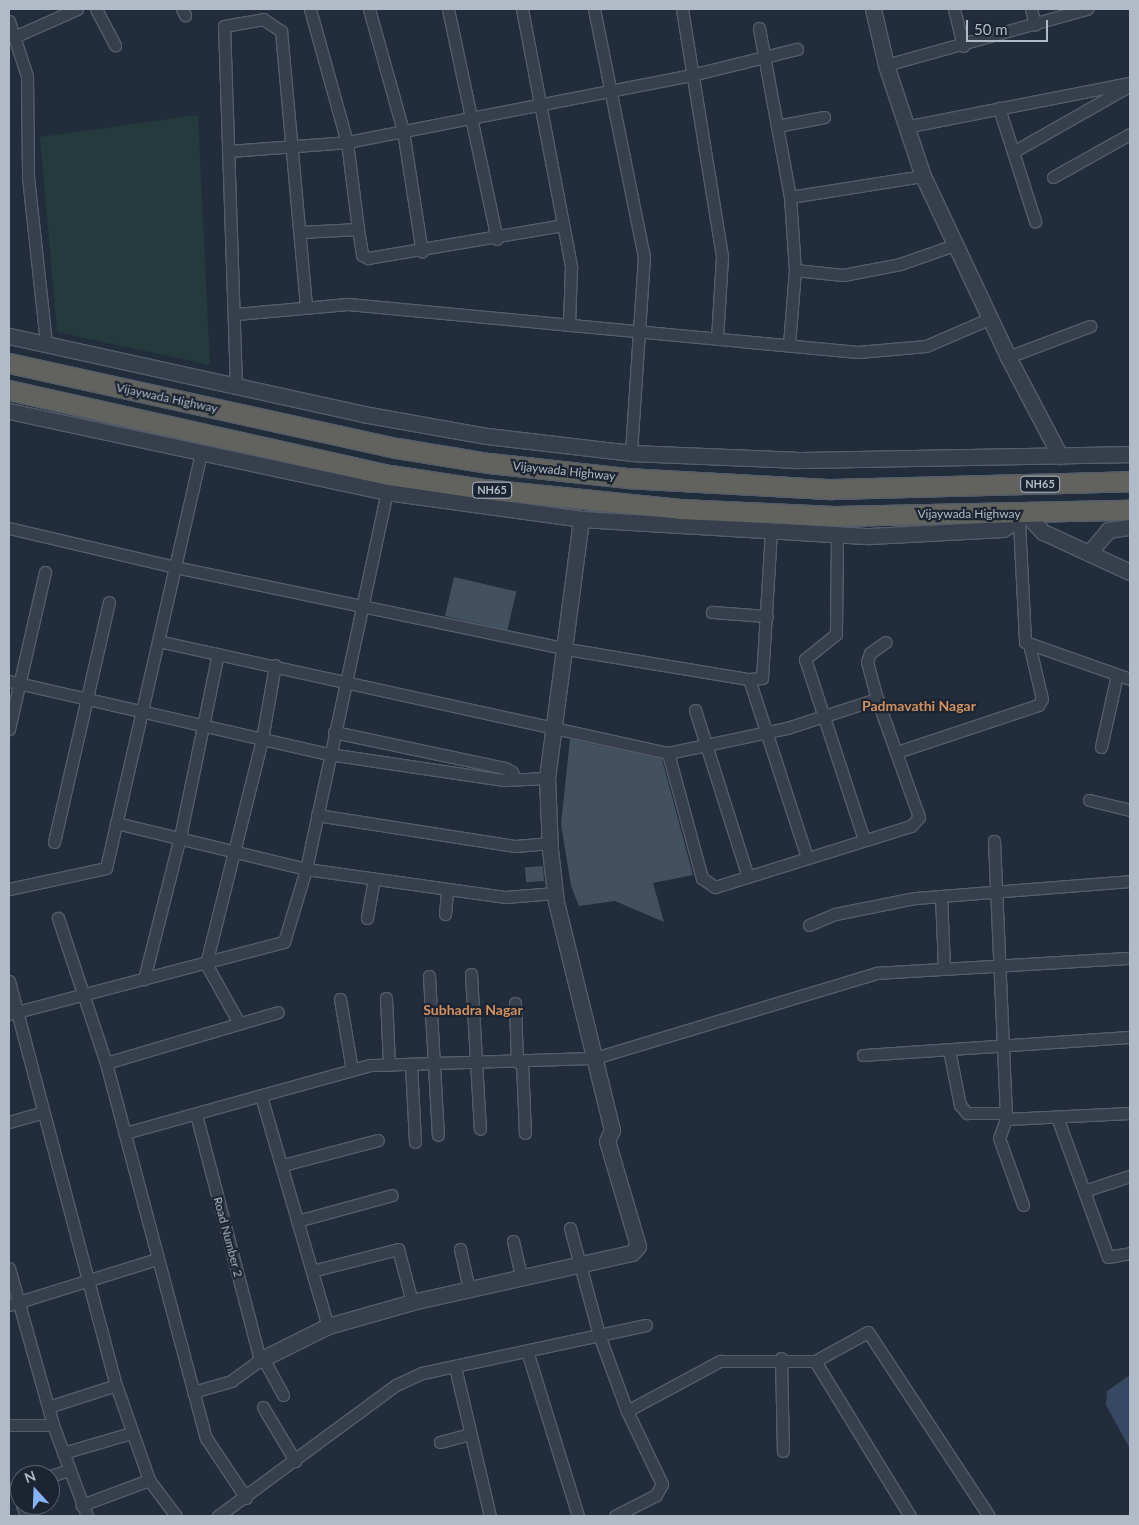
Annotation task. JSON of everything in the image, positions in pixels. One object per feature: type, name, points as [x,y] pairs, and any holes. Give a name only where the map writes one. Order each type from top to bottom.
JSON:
[{"type":"highway","name":"Vijaywada Highway","points":[[9,363],[321,432],[489,463],[748,487],[950,488],[1130,481]]},
{"type":"highway","name":"Vijaywada Highway","points":[[9,390],[390,475],[484,489],[680,509],[833,516],[1023,518],[1130,510]]},
{"type":"highway","points":[[315,458],[321,432]]},
{"type":"street","points":[[14,37],[77,9]]},
{"type":"street","points":[[96,9],[115,45]]},
{"type":"street","points":[[310,9],[347,142],[358,229],[364,258],[422,252],[563,225]]},
{"type":"street","points":[[369,9],[402,131],[422,252]]},
{"type":"street","points":[[448,9],[468,118],[497,238]]},
{"type":"street","points":[[522,9],[538,104],[571,267],[569,325]]},
{"type":"street","points":[[594,9],[644,256],[642,329],[631,453]]},
{"type":"street","points":[[682,9],[691,75],[722,257],[717,339]]},
{"type":"street","points":[[873,9],[886,65],[905,127],[923,176],[1008,357],[1060,456]]},
{"type":"street","points":[[954,9],[963,46]]},
{"type":"street","points":[[1031,9],[1035,24]]},
{"type":"street","points":[[886,65],[963,46],[1087,9]]},
{"type":"street","points":[[236,386],[236,314],[224,26],[262,14],[281,31],[306,307]]},
{"type":"street","points":[[9,21],[27,76],[28,177],[46,344]]},
{"type":"street","points":[[759,28],[790,197],[794,270],[789,344]]},
{"type":"street","points":[[228,151],[347,142],[691,75],[796,49]]},
{"type":"street","points":[[905,127],[1130,84]]},
{"type":"street","points":[[1013,152],[1130,84]]},
{"type":"street","points":[[999,108],[1035,221]]},
{"type":"street","points":[[777,126],[824,117]]},
{"type":"street","points":[[1053,177],[1130,134]]},
{"type":"street","points":[[790,197],[923,176]]},
{"type":"street","points":[[300,232],[358,229]]},
{"type":"street","points":[[794,270],[843,275],[900,264],[954,245]]},
{"type":"street","points":[[236,314],[348,304],[569,325],[642,329],[717,339],[789,344],[858,352],[926,346],[991,318]]},
{"type":"street","points":[[1008,357],[1090,326]]},
{"type":"street","points":[[9,336],[236,386],[487,436],[631,453],[795,460],[1130,454]]},
{"type":"street","points":[[9,411],[387,492],[581,520],[771,532],[837,534],[1003,529],[1023,518]]},
{"type":"street","points":[[9,888],[106,868],[140,711],[201,452]]},
{"type":"street","points":[[14,1013],[284,942],[306,868],[345,680],[364,608],[387,492]]},
{"type":"street","points":[[1023,518],[1043,532],[1130,572]]},
{"type":"street","points":[[1023,518],[1025,642],[1130,680]]},
{"type":"street","points":[[193,1392],[231,1381],[261,1359],[328,1326],[412,1302],[632,1252],[638,1246],[608,1141],[612,1130],[555,893],[550,843],[547,778],[567,649],[581,520]]},
{"type":"street","points":[[1088,553],[1108,530],[1130,527]]},
{"type":"street","points":[[9,528],[175,567],[364,608],[567,649],[749,678],[762,678],[771,532]]},
{"type":"street","points":[[837,534],[836,634],[805,659],[864,840]]},
{"type":"street","points":[[9,729],[14,682],[45,572]]},
{"type":"street","points":[[54,842],[85,698],[109,602]]},
{"type":"street","points":[[712,612],[767,616]]},
{"type":"street","points":[[158,641],[345,680],[668,752],[766,732],[877,699]]},
{"type":"street","points":[[668,752],[702,878],[715,887],[910,826],[919,817],[877,699],[867,662],[870,653],[886,642]]},
{"type":"street","points":[[897,752],[1038,705],[1042,699],[1030,644]]},
{"type":"street","points":[[144,979],[180,837],[218,654]]},
{"type":"street","points":[[238,1024],[206,964],[262,739],[275,665]]},
{"type":"street","points":[[1101,747],[1118,675]]},
{"type":"street","points":[[749,678],[807,857]]},
{"type":"street","points":[[14,682],[329,754],[504,780],[514,778],[547,778]]},
{"type":"street","points":[[695,710],[748,876]]},
{"type":"street","points":[[334,732],[505,768],[512,772],[514,778]]},
{"type":"street","points":[[1089,800],[1130,810]]},
{"type":"street","points":[[317,815],[516,846],[550,843]]},
{"type":"street","points":[[116,823],[306,868],[374,879],[506,897],[555,893]]},
{"type":"street","points":[[994,841],[1006,1116],[999,1138],[1023,1205]]},
{"type":"street","points":[[367,918],[374,879]]},
{"type":"street","points":[[809,925],[854,910],[941,896],[1130,881]]},
{"type":"street","points":[[445,914],[447,890]]},
{"type":"street","points":[[941,896],[944,970]]},
{"type":"street","points":[[58,918],[106,1063],[206,1438],[246,1498]]},
{"type":"street","points":[[125,1134],[352,1070],[388,1065],[474,1064],[595,1058],[876,973],[1130,958]]},
{"type":"street","points":[[471,974],[474,1064],[480,1129]]},
{"type":"street","points":[[429,976],[436,1064],[438,1135]]},
{"type":"street","points":[[9,981],[14,1013],[44,1112],[116,1385],[131,1433],[149,1480],[176,1516]]},
{"type":"street","points":[[386,998],[388,1065]]},
{"type":"street","points":[[340,999],[352,1070]]},
{"type":"street","points":[[515,1003],[525,1133]]},
{"type":"street","points":[[106,1063],[278,1012]]},
{"type":"street","points":[[863,1055],[1130,1037]]},
{"type":"street","points":[[949,1050],[960,1105],[967,1113],[1057,1117],[1130,1113]]},
{"type":"street","points":[[411,1065],[415,1142]]},
{"type":"street","points":[[260,1096],[283,1165],[297,1221],[328,1326]]},
{"type":"street","points":[[9,1122],[44,1112]]},
{"type":"street","name":"Road Number 2","points":[[196,1114],[261,1359],[283,1394]]},
{"type":"street","points":[[1057,1117],[1108,1257],[1130,1253]]},
{"type":"street","points":[[283,1165],[378,1140]]},
{"type":"street","points":[[1084,1191],[1130,1176]]},
{"type":"street","points":[[297,1221],[392,1195]]},
{"type":"street","points":[[570,1228],[599,1335],[627,1411],[662,1484],[656,1495],[615,1516]]},
{"type":"street","points":[[514,1241],[521,1277]]},
{"type":"street","points":[[312,1271],[398,1249],[412,1302]]},
{"type":"street","points":[[460,1249],[469,1289]]},
{"type":"street","points":[[13,1303],[157,1259]]},
{"type":"street","points":[[9,1268],[13,1303],[53,1425],[87,1516]]},
{"type":"street","points":[[218,1516],[246,1498],[396,1385],[422,1373],[646,1325]]},
{"type":"street","points":[[627,1411],[704,1367],[720,1362],[781,1358],[815,1361],[868,1332],[989,1516]]},
{"type":"street","points":[[527,1351],[578,1516]]},
{"type":"street","points":[[781,1358],[783,1451]]},
{"type":"street","points":[[815,1361],[910,1516]]},
{"type":"street","points":[[455,1367],[490,1516]]},
{"type":"street","points":[[48,1407],[116,1385]]},
{"type":"street","points":[[263,1407],[295,1461]]},
{"type":"street","points":[[9,1425],[53,1425]]},
{"type":"street","points":[[64,1453],[131,1433]]},
{"type":"street","points":[[440,1442],[470,1434]]},
{"type":"street","points":[[60,1473],[70,1470]]},
{"type":"street","points":[[82,1505],[149,1480]]},
{"type":"green space","points":[[198,115],[210,365],[57,332],[40,137]]},
{"type":"water","points":[[1130,1375],[1130,1449],[1106,1405],[1107,1391]]},
{"type":"building","points":[[454,577],[516,591],[507,630],[445,616]]},
{"type":"building","points":[[570,739],[662,759],[693,875],[653,883],[664,922],[615,901],[579,906],[571,886],[561,824]]},
{"type":"building","points":[[543,866],[544,881],[526,882],[525,867]]},
{"type":"district","name":"Padmavathi Nagar","points":[[919,706]]},
{"type":"district","name":"Subhadra Nagar","points":[[473,1010]]}]
